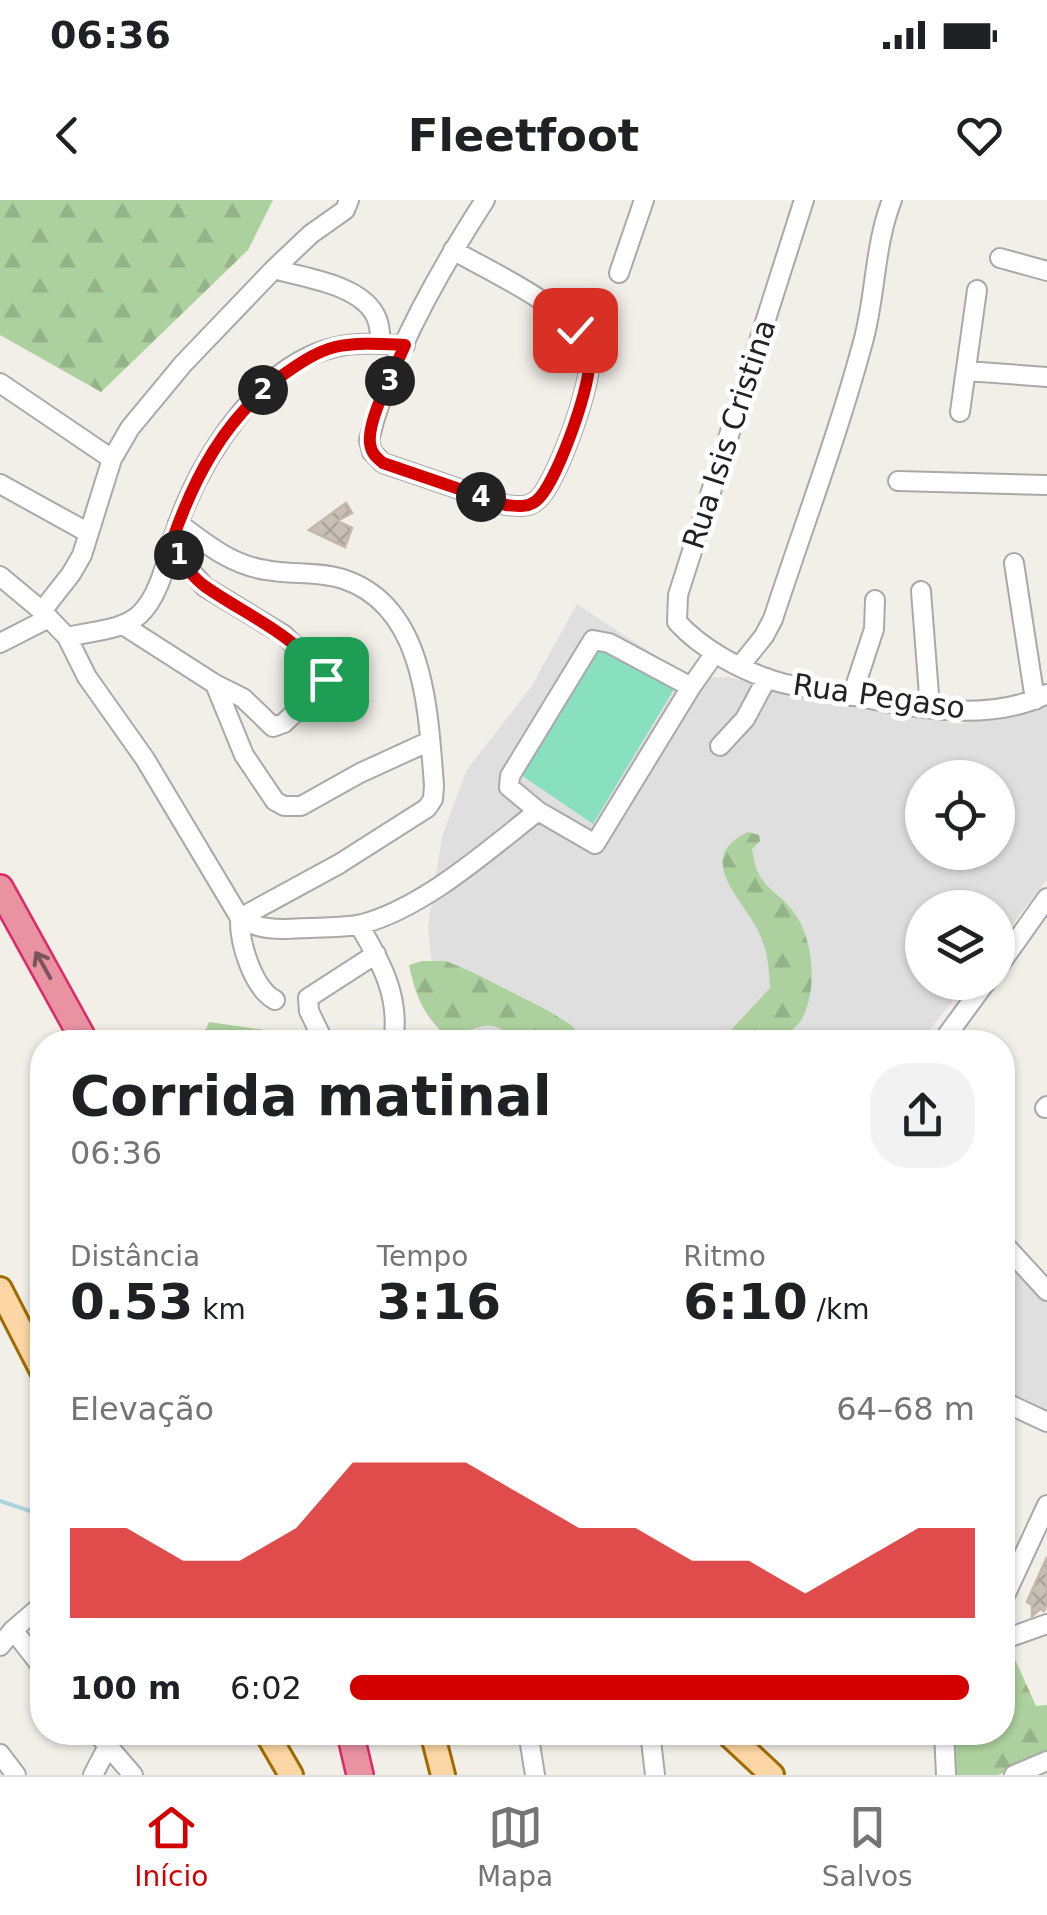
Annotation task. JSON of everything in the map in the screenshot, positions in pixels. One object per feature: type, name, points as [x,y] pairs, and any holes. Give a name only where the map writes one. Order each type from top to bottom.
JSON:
[{"type":"highway","points":[[0,888],[78,1030]]},
{"type":"highway","points":[[353,1745],[360,1775]]},
{"type":"main road","points":[[0,1289],[30,1348]]},
{"type":"main road","points":[[274,1745],[291,1775]]},
{"type":"main road","points":[[435,1745],[443,1775]]},
{"type":"main road","points":[[743,1745],[772,1775]]},
{"type":"street","points":[[0,643],[46,614],[71,574],[82,555],[112,460],[130,428],[183,364],[274,269],[344,210],[349,200]]},
{"type":"street","points":[[453,250],[554,310],[586,346],[589,367],[582,396],[549,486],[526,507],[506,505],[383,463],[372,452],[369,440],[405,345],[453,250],[485,200]]},
{"type":"street","points":[[619,273],[644,200]]},
{"type":"street","name":"Rua Isis Cristina","points":[[715,654],[677,622],[678,595],[804,200]]},
{"type":"street","points":[[740,666],[773,619],[822,470],[862,345],[878,247],[892,200]]},
{"type":"street","points":[[1000,258],[1047,271]]},
{"type":"street","points":[[274,269],[325,284],[368,305],[376,315],[381,344]]},
{"type":"street","points":[[960,412],[977,290]]},
{"type":"street","points":[[66,637],[123,625],[136,617],[150,599],[178,523],[216,445],[236,416],[262,391],[297,364],[323,351],[405,345]]},
{"type":"street","points":[[966,371],[1047,377]]},
{"type":"street","points":[[0,383],[112,460]]},
{"type":"street","points":[[898,481],[1047,485]]},
{"type":"street","points":[[0,484],[87,532]]},
{"type":"street","points":[[178,523],[213,550],[242,564],[343,579],[378,599],[406,634],[416,656],[430,741],[434,785],[433,799],[427,808],[340,864],[240,918]]},
{"type":"street","points":[[123,625],[242,698],[273,726],[284,723],[326,683],[324,675],[284,635],[195,578],[171,544]]},
{"type":"street","points":[[1014,563],[1041,697]]},
{"type":"street","points":[[0,576],[46,614],[66,637],[240,918],[251,925],[283,930],[359,925],[414,900],[468,865],[538,811]]},
{"type":"street","points":[[921,592],[930,708]]},
{"type":"street","points":[[852,696],[874,629],[876,600]]},
{"type":"street","points":[[690,687],[609,643],[593,640],[510,776],[509,787],[538,811],[595,844],[690,687],[715,654]]},
{"type":"street","name":"Rua Pegaso","points":[[715,654],[767,678],[930,708],[966,711],[1041,697]]},
{"type":"street","points":[[720,746],[745,719],[767,678]]},
{"type":"street","points":[[215,684],[244,756],[275,801],[284,806],[301,806],[430,741]]},
{"type":"street","points":[[1015,943],[1047,898]]},
{"type":"street","points":[[240,918],[240,936],[262,990],[276,1000]]},
{"type":"street","points":[[359,925],[391,991],[396,1030]]},
{"type":"street","points":[[318,1030],[308,998],[376,954]]},
{"type":"street","points":[[951,1030],[973,1000]]},
{"type":"street","points":[[1015,1256],[1047,1291]]},
{"type":"street","points":[[1015,1407],[1047,1422]]},
{"type":"street","points":[[1015,1574],[1047,1505]]},
{"type":"street","points":[[0,1646],[30,1615]]},
{"type":"street","points":[[1015,1635],[1047,1624]]},
{"type":"street","points":[[12,1630],[30,1653]]},
{"type":"street","points":[[93,1775],[100,1745]]},
{"type":"street","points":[[107,1745],[133,1775]]},
{"type":"street","points":[[530,1745],[535,1775]]},
{"type":"street","points":[[651,1745],[654,1775]]},
{"type":"street","points":[[945,1745],[946,1775]]},
{"type":"street","points":[[0,1754],[16,1775]]},
{"type":"street","points":[[1014,1775],[1047,1762]]},
{"type":"shaded area","points":[[577,604],[689,678],[728,677],[879,712],[960,724],[1047,702],[1047,880],[1015,921],[1015,890],[905,890],[905,1000],[953,1000],[930,1030],[439,1030],[428,927],[442,837],[466,771],[531,687]]},
{"type":"shaded area","points":[[1015,1265],[1047,1293],[1047,1415],[1015,1399]]},
{"type":"green space","points":[[0,200],[273,200],[248,250],[101,392],[0,335]]},
{"type":"green space","points":[[598,645],[674,689],[593,824],[521,775]]},
{"type":"green space","points":[[748,832],[759,835],[760,841],[752,849],[759,874],[790,907],[803,928],[812,969],[810,998],[800,1022],[792,1030],[731,1030],[770,988],[763,941],[727,881],[723,867],[724,855],[732,843]]},
{"type":"green space","points":[[446,961],[547,1010],[576,1030],[502,1030],[483,1026],[440,1030],[420,1002],[409,965]]},
{"type":"green space","points":[[209,1022],[265,1030],[205,1030]]},
{"type":"green space","points":[[1015,1659],[1036,1706],[1047,1705],[1047,1755],[998,1775],[956,1775],[949,1747],[1015,1745]]},
{"type":"building","points":[[346,503],[352,513],[337,521],[352,528],[345,547],[309,530]]},
{"type":"building","points":[[1047,1557],[1047,1603],[1044,1611],[1040,1609],[1032,1616],[1032,1605],[1027,1602]]},
{"type":"waterway","points":[[0,1501],[30,1511]]},
{"type":"route","points":[[326,679],[284,635],[205,587],[171,544],[197,478],[236,416],[297,364],[323,351],[354,345],[405,345],[373,422],[369,440],[372,452],[383,463],[506,505],[526,507],[549,486],[582,396],[589,367],[586,346],[575,330]]}]
